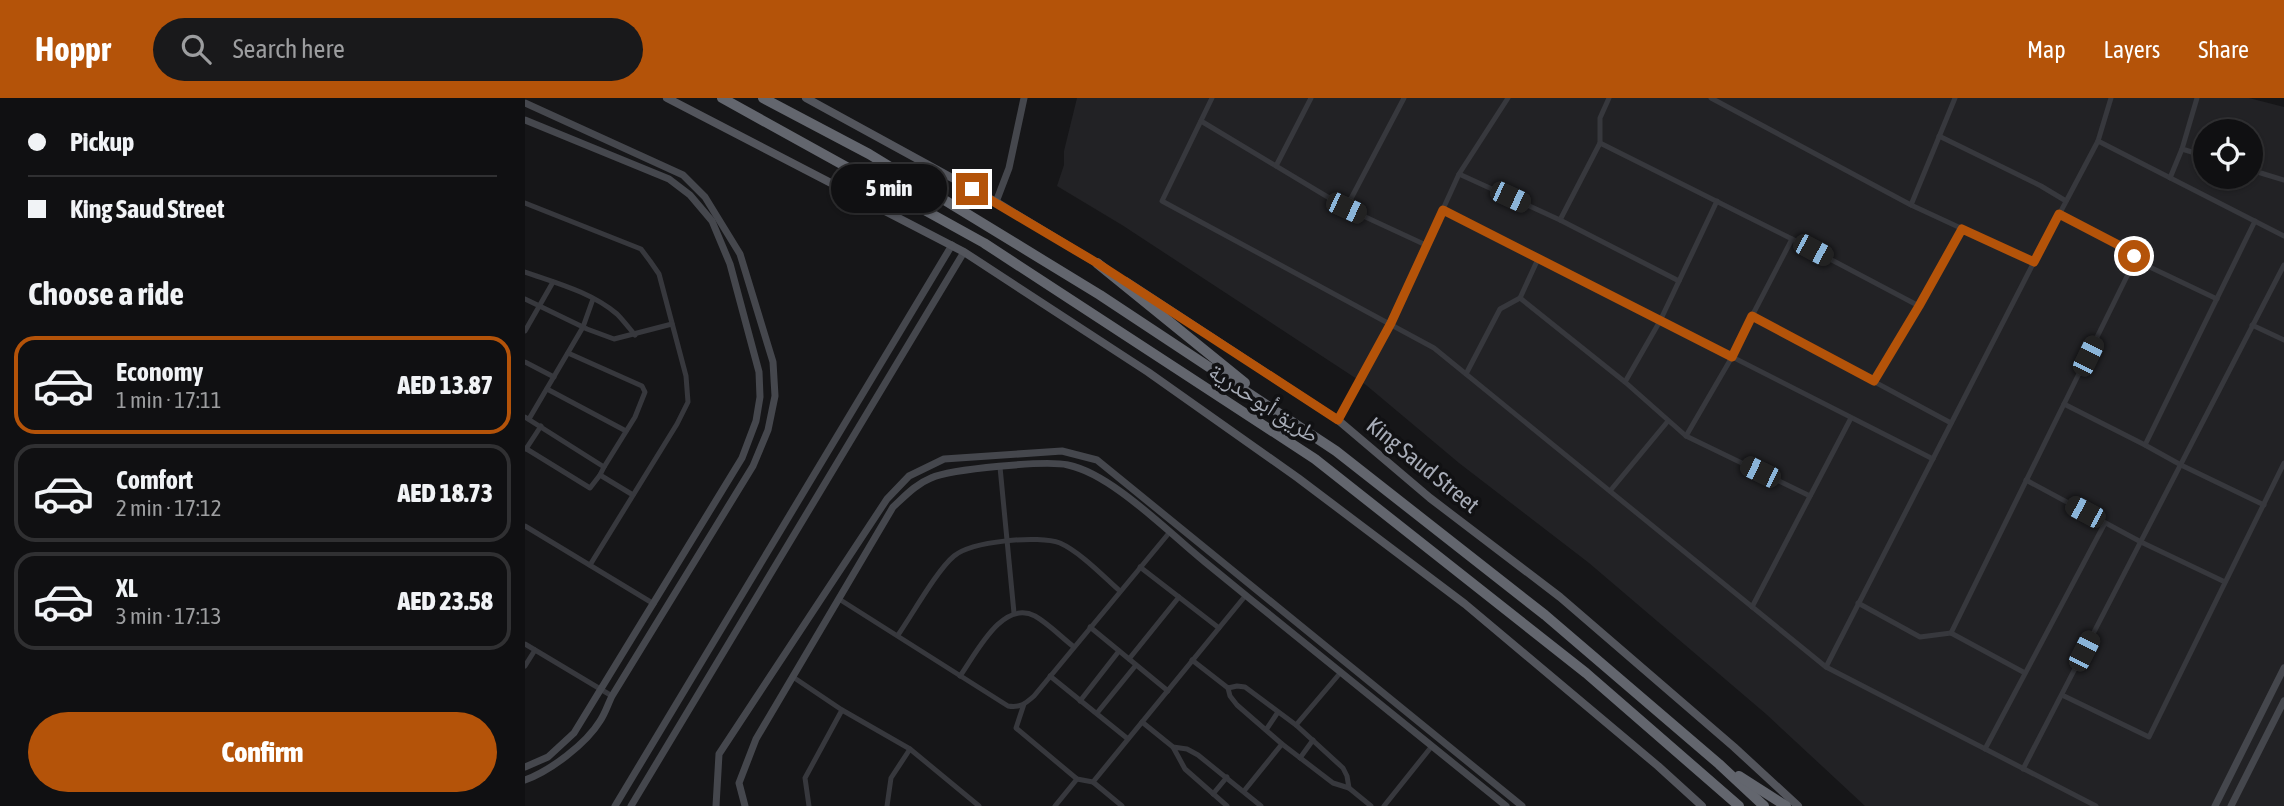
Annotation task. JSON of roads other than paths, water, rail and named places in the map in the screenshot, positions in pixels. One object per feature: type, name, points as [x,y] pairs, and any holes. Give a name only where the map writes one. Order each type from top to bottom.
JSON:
[{"type":"highway","name":"طريق أبوحدرية","points":[[722,98],[984,243],[1315,459],[1586,673],[1739,806]]},
{"type":"highway","name":"طريق أبوحدرية","points":[[763,98],[869,154],[991,227],[1286,416],[1545,615],[1719,764],[1763,806]]},
{"type":"highway","points":[[1097,263],[1286,416]]},
{"type":"highway","points":[[1719,764],[1786,806]]},
{"type":"main road","points":[[667,98],[952,245],[1148,372],[1310,486],[1465,604],[1702,806]]},
{"type":"main road","name":"King Saud Street","points":[[806,98],[996,202],[1097,263],[1338,420],[1430,498],[1560,597],[1734,747],[1798,806]]},
{"type":"street","points":[[996,202],[1009,168],[1024,98]]},
{"type":"street","points":[[1212,98],[1162,201],[1434,348],[1826,667],[2096,806]]},
{"type":"street","points":[[1276,166],[1311,98]]},
{"type":"street","points":[[1346,208],[1404,98]]},
{"type":"street","points":[[1338,420],[1391,323],[1459,174],[1508,98]]},
{"type":"street","points":[[1560,220],[1600,143],[1600,118],[1609,98]]},
{"type":"street","points":[[1711,98],[1911,205],[2034,262]]},
{"type":"street","points":[[1911,205],[1955,98]]},
{"type":"street","points":[[1826,667],[2098,141],[2111,98]]},
{"type":"street","points":[[2170,178],[2197,98]]},
{"type":"street","points":[[525,103],[683,175],[705,197],[740,254],[773,362],[775,396],[768,430],[754,466],[612,696],[599,723],[570,754],[533,777],[525,779]]},
{"type":"street","points":[[525,120],[669,179],[690,195],[712,221],[722,243],[755,353],[760,397],[753,433],[742,458],[602,690],[574,733],[548,757],[525,767]]},
{"type":"street","points":[[1201,121],[1346,208],[1428,246]]},
{"type":"street","points":[[1939,136],[2066,201]]},
{"type":"street","points":[[2098,141],[2284,236]]},
{"type":"street","points":[[1600,143],[1919,306]]},
{"type":"street","points":[[2182,149],[2193,152]]},
{"type":"street","points":[[1459,174],[1560,220],[1679,281]]},
{"type":"street","points":[[2263,174],[2284,180]]},
{"type":"street","points":[[1625,382],[1660,321],[1717,201]]},
{"type":"street","points":[[525,203],[641,249],[659,274],[686,376],[688,402],[677,424],[590,565]]},
{"type":"street","points":[[1443,210],[1933,459]]},
{"type":"street","points":[[2059,214],[2132,252],[2135,260],[2217,299]]},
{"type":"street","points":[[2145,445],[2255,221]]},
{"type":"street","points":[[1874,381],[1962,229]]},
{"type":"street","points":[[1686,436],[1732,357],[1792,239]]},
{"type":"street","points":[[615,806],[952,245]]},
{"type":"street","points":[[631,806],[964,252]]},
{"type":"street","points":[[1466,374],[1500,309],[1520,298],[1538,258]]},
{"type":"street","points":[[1951,633],[2135,260]]},
{"type":"street","points":[[2024,768],[2284,265]]},
{"type":"street","points":[[525,272],[593,299],[617,314],[635,335]]},
{"type":"street","points":[[525,331],[553,282]]},
{"type":"street","points":[[1520,298],[1625,382],[1686,436],[1810,496]]},
{"type":"street","points":[[525,299],[614,339],[672,324]]},
{"type":"street","points":[[593,299],[583,327],[527,418],[604,467]]},
{"type":"street","points":[[1752,316],[1951,422]]},
{"type":"street","points":[[2252,325],[2284,340]]},
{"type":"street","points":[[541,426],[526,448],[590,488],[643,400],[645,392],[642,386],[568,353]]},
{"type":"street","points":[[525,362],[554,377]]},
{"type":"street","points":[[547,389],[626,431]]},
{"type":"street","points":[[2064,404],[2264,505]]},
{"type":"street","points":[[1752,607],[1851,418]]},
{"type":"street","points":[[1610,491],[1668,421]]},
{"type":"street","points":[[716,806],[719,754],[894,491],[909,477],[944,459],[1062,451],[1097,460],[1522,806]]},
{"type":"street","points":[[2062,695],[2149,737],[2284,463]]},
{"type":"street","points":[[745,806],[739,783],[756,739],[893,507],[913,488],[943,474],[1000,467],[1067,464],[1093,474],[1121,491],[1169,533],[1506,806]]},
{"type":"street","points":[[1000,467],[1014,614]]},
{"type":"street","points":[[600,475],[633,495]]},
{"type":"street","points":[[2026,480],[2141,542],[2225,582]]},
{"type":"street","points":[[1985,749],[2105,523]]},
{"type":"street","points":[[525,526],[654,604]]},
{"type":"street","points":[[1122,806],[1093,782],[1077,779],[1016,728],[1024,704],[1169,533]]},
{"type":"street","points":[[898,635],[947,562],[967,548],[1006,541],[1048,540],[1060,544],[1120,591]]},
{"type":"street","points":[[1140,566],[1219,628]]},
{"type":"street","points":[[1093,782],[1246,595]]},
{"type":"street","points":[[1129,659],[1179,597]]},
{"type":"street","points":[[839,599],[1008,706],[1024,704]]},
{"type":"street","points":[[1858,603],[1920,637],[1951,633],[2025,673]]},
{"type":"street","points":[[960,676],[998,624],[1020,612],[1032,615],[1074,647]]},
{"type":"street","points":[[1090,627],[1168,691]]},
{"type":"street","points":[[525,644],[612,696]]},
{"type":"street","points":[[525,666],[535,650]]},
{"type":"street","points":[[1080,701],[1119,651]]},
{"type":"street","points":[[1192,660],[1228,688],[1233,701],[1282,744],[1333,783],[1349,788],[1371,806]]},
{"type":"street","points":[[1097,713],[1136,665]]},
{"type":"street","points":[[2215,806],[2284,668]]},
{"type":"street","points":[[1296,725],[1341,672]]},
{"type":"street","points":[[1050,676],[1128,739]]},
{"type":"street","points":[[793,677],[842,710],[910,749],[979,806]]},
{"type":"street","points":[[1228,688],[1237,685],[1245,687],[1296,725],[1343,768],[1349,788]]},
{"type":"street","points":[[2231,806],[2284,701]]},
{"type":"street","points":[[809,806],[804,778],[842,710]]},
{"type":"street","points":[[1265,730],[1278,712]]},
{"type":"street","points":[[1142,722],[1173,747],[1185,769],[1227,806]]},
{"type":"street","points":[[1300,758],[1313,740]]},
{"type":"street","points":[[1244,791],[1282,744]]},
{"type":"street","points":[[1384,806],[1432,746]]},
{"type":"street","points":[[1173,747],[1187,749],[1198,755],[1261,806]]},
{"type":"street","points":[[887,806],[891,778],[910,749]]},
{"type":"street","points":[[1213,794],[1227,777]]},
{"type":"street","points":[[1055,806],[1077,779]]}]
